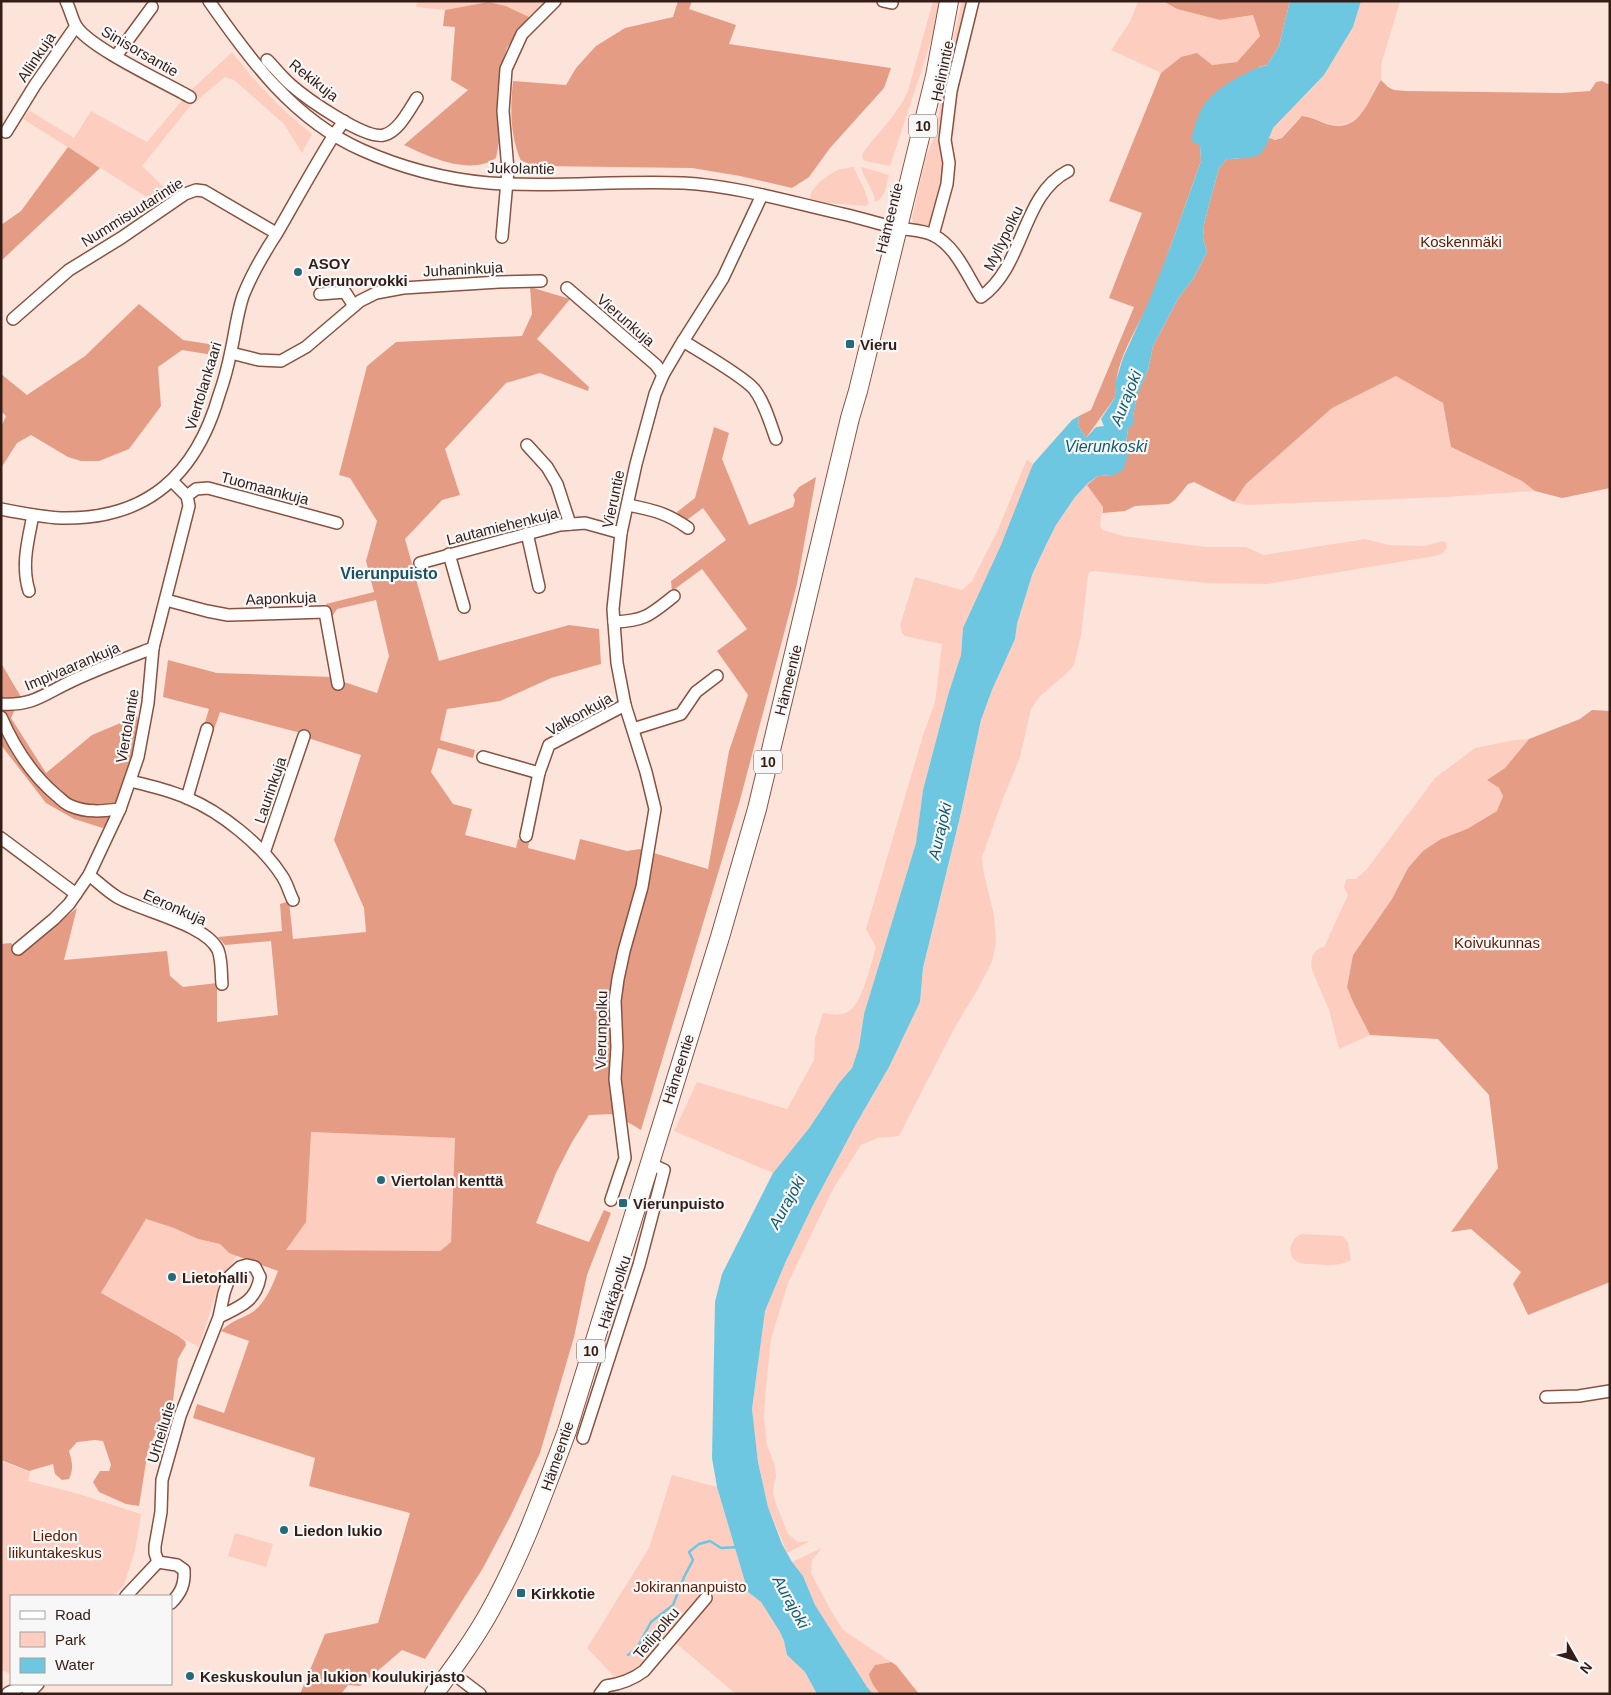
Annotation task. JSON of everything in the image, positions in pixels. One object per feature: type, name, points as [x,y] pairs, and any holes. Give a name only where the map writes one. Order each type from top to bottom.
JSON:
[{"type":"highway","name":"Hämeentie","points":[[434,1694],[465,1652],[490,1611],[513,1566],[542,1500],[566,1431],[720,937],[756,809],[858,391],[892,226],[935,76],[949,1]]},
{"type":"street","name":"Sinisorsantie","points":[[66,1],[76,26],[85,36],[116,56],[190,97]]},
{"type":"street","name":"Jukolantie","points":[[209,1],[249,58],[277,89],[303,113],[334,135],[360,149],[423,172],[461,180],[508,184],[684,183],[722,187],[892,226]]},
{"type":"street","points":[[502,237],[508,184],[503,112],[506,69],[522,34],[555,1]]},
{"type":"street","name":"Helinintie","points":[[933,235],[946,184],[949,163],[945,133],[951,91],[973,1]]},
{"type":"street","points":[[116,56],[152,7]]},
{"type":"street","name":"Allinkuja","points":[[6,132],[35,85],[76,26]]},
{"type":"street","name":"Rekikuja","points":[[266,60],[290,84],[313,102],[368,134],[384,135],[394,128],[403,120],[417,98]]},
{"type":"street","name":"Rekikuja","points":[[334,135],[344,121]]},
{"type":"street","name":"Viertolankaari","points":[[1,509],[60,518],[91,517],[121,510],[149,499],[172,481],[189,462],[202,443],[219,396],[231,353],[243,297],[258,263],[334,135]]},
{"type":"street","name":"Myllypolku","points":[[892,226],[933,235],[950,248],[981,297],[992,290],[1003,275],[1041,194],[1051,182],[1068,171]]},
{"type":"street","name":"Nummisuutarintie","points":[[13,319],[69,270],[121,238],[178,199],[196,190],[215,196],[276,233]]},
{"type":"street","name":"Vieruntie","points":[[650,832],[654,809],[625,706],[617,663],[613,609],[621,533],[651,404],[663,375],[723,278],[762,195]]},
{"type":"street","name":"Juhaninkuja","points":[[231,353],[259,360],[281,361],[306,347],[354,306],[376,293],[403,288],[541,281]]},
{"type":"street","name":"Vierunkuja","points":[[567,288],[656,366],[663,375]]},
{"type":"street","points":[[320,294],[345,292],[354,306]]},
{"type":"street","points":[[683,341],[739,377],[754,389],[766,411],[776,439]]},
{"type":"street","points":[[527,445],[547,467],[557,484],[570,524]]},
{"type":"street","points":[[172,481],[187,496]]},
{"type":"street","name":"Tuomaankuja","points":[[187,496],[196,489],[208,488],[337,523]]},
{"type":"street","name":"Viertolantie","points":[[18,949],[54,919],[90,875],[131,781],[144,729],[154,648],[189,506],[187,496]]},
{"type":"street","points":[[628,505],[658,511],[672,517],[688,528]]},
{"type":"street","points":[[29,591],[25,578],[25,562],[33,515]]},
{"type":"street","name":"Lautamiehenkuja","points":[[420,563],[527,533],[570,524],[586,523],[621,533]]},
{"type":"street","points":[[527,533],[539,587]]},
{"type":"street","points":[[450,554],[464,607]]},
{"type":"street","points":[[614,622],[636,621],[647,616],[674,596]]},
{"type":"street","name":"Aaponkuja","points":[[166,600],[228,615],[325,612],[338,684]]},
{"type":"street","name":"Impivaarankuja","points":[[1,704],[17,705],[29,702],[72,680],[154,648]]},
{"type":"street","points":[[633,729],[681,714],[696,692],[718,676]]},
{"type":"street","name":"Valkonkuja","points":[[526,836],[539,773],[549,745],[625,706]]},
{"type":"street","points":[[1,717],[12,742],[28,766],[46,786],[69,806],[92,812],[120,809]]},
{"type":"street","points":[[187,798],[206,729]]},
{"type":"street","name":"Laurinkuja","points":[[264,853],[304,736]]},
{"type":"street","points":[[483,757],[539,773]]},
{"type":"street","points":[[131,781],[187,798],[207,807],[235,827],[264,853],[283,877],[293,900]]},
{"type":"street","name":"Vierunpolku","points":[[611,1200],[625,1158],[615,1079],[617,1047],[615,1001],[624,951],[642,887],[650,832]]},
{"type":"street","points":[[1,838],[76,894]]},
{"type":"street","name":"Eeronkuja","points":[[90,875],[116,896],[183,924],[214,944],[218,951],[222,984]]},
{"type":"street","name":"Härkäpolku","points":[[583,1438],[639,1265],[664,1170],[648,1163]]},
{"type":"street","name":"Urheilutie","points":[[158,1562],[155,1546],[161,1512],[162,1480],[180,1416],[219,1317],[230,1276],[240,1267],[247,1265],[255,1267],[260,1277],[257,1289],[251,1298],[244,1304],[219,1317]]},
{"type":"street","points":[[1546,1398],[1579,1396],[1610,1391]]},
{"type":"street","points":[[127,1595],[158,1562],[177,1565],[184,1570],[185,1581],[180,1593],[172,1602]]},
{"type":"street","name":"Teilipolku","points":[[600,1694],[606,1686],[621,1684],[644,1670],[706,1598]]},
{"type":"street","points":[[451,1672],[480,1694]]},
{"type":"street","points":[[6,1691],[23,1685]]},
{"type":"street","points":[[28,1694],[37,1685]]},
{"type":"green space","points":[[417,1],[546,1],[529,17],[506,6],[488,2],[445,10],[416,7]]},
{"type":"green space","points":[[678,1],[692,1],[689,9],[736,25],[729,44],[891,68],[884,88],[830,148],[809,177],[792,188],[740,176],[692,168],[537,166],[521,161],[517,151],[512,122],[513,81],[566,85],[576,68],[596,46],[625,28],[673,17]]},
{"type":"green space","points":[[933,1],[942,1],[939,17],[890,166],[865,161],[862,158],[863,153],[893,116],[908,91]]},
{"type":"green space","points":[[962,1],[979,1],[959,83],[954,135],[945,140],[947,184],[933,235],[915,231],[912,218],[925,160],[935,134],[946,70]]},
{"type":"green space","points":[[1138,1],[1163,1],[1177,9],[1220,20],[1253,15],[1260,36],[1237,62],[1212,65],[1181,57],[1161,73],[1111,50],[1130,22]]},
{"type":"green space","points":[[1163,1],[1290,1],[1279,46],[1267,65],[1259,67],[1200,145],[1201,161],[1170,248],[1150,300],[1122,359],[1118,371],[1116,396],[1086,438],[1078,425],[1079,416],[1091,410],[1134,307],[1109,298],[1142,213],[1109,201],[1161,73],[1181,57],[1197,53],[1212,65],[1237,62],[1260,36],[1253,15],[1220,20],[1177,9]]},
{"type":"green space","points":[[1361,1],[1400,1],[1381,65],[1381,80],[1373,91],[1369,104],[1362,114],[1349,123],[1336,126],[1305,116],[1298,119],[1282,138],[1274,140],[1269,138],[1273,128],[1324,75],[1353,27]]},
{"type":"green space","points":[[488,2],[506,6],[529,17],[507,48],[501,67],[497,94],[499,142],[496,158],[486,163],[462,165],[425,155],[404,145],[468,90],[451,80],[455,27],[443,26],[445,10]]},
{"type":"green space","points":[[232,52],[269,95],[312,134],[302,153],[284,124],[234,80],[225,77],[190,106],[142,166],[170,193],[156,203],[23,119],[29,110],[74,138],[91,111],[147,142],[189,92]]},
{"type":"green space","name":"Koskenmäki","points":[[1381,80],[1394,90],[1406,91],[1562,93],[1590,91],[1596,82],[1602,81],[1610,85],[1610,488],[1562,498],[1535,491],[1522,481],[1451,447],[1443,403],[1396,376],[1332,408],[1246,484],[1234,502],[1194,482],[1188,484],[1175,500],[1169,504],[1135,506],[1125,511],[1103,513],[1103,507],[1087,485],[1099,475],[1112,476],[1128,455],[1126,443],[1128,429],[1133,416],[1137,395],[1148,370],[1153,346],[1179,297],[1193,279],[1207,252],[1203,238],[1204,224],[1219,168],[1227,159],[1247,157],[1258,153],[1266,145],[1269,138],[1275,140],[1282,138],[1302,116],[1336,126],[1353,122],[1364,110]]},
{"type":"green space","points":[[68,147],[100,168],[1,261],[1,225],[21,211]]},
{"type":"green space","points":[[854,167],[866,195],[868,204],[866,206],[817,202],[810,198],[814,189],[825,177],[838,170]]},
{"type":"green space","points":[[861,167],[889,175],[881,198],[875,202],[873,193]]},
{"type":"green space","points":[[530,287],[570,299],[537,339],[589,387],[588,391],[540,373],[506,383],[445,449],[460,495],[442,500],[405,539],[412,564],[440,557],[442,564],[414,572],[439,661],[569,625],[599,629],[601,664],[551,678],[500,701],[447,709],[440,740],[475,750],[473,758],[438,748],[431,772],[453,804],[472,809],[465,835],[516,848],[518,839],[529,842],[528,848],[575,860],[580,839],[627,851],[640,849],[708,869],[729,751],[748,695],[717,651],[747,629],[702,569],[672,591],[671,581],[726,540],[703,508],[684,522],[677,512],[695,498],[714,427],[729,433],[722,459],[749,525],[793,507],[795,500],[793,495],[799,487],[816,477],[797,584],[740,800],[641,1130],[614,1114],[589,1115],[556,1173],[536,1223],[589,1242],[604,1210],[611,1213],[587,1275],[574,1337],[540,1453],[511,1515],[483,1568],[425,1659],[402,1650],[360,1686],[348,1685],[341,1694],[300,1694],[325,1634],[378,1623],[410,1513],[309,1486],[315,1458],[193,1418],[197,1404],[224,1413],[249,1341],[221,1331],[250,1314],[262,1303],[278,1271],[229,1253],[220,1244],[198,1239],[174,1228],[146,1219],[101,1293],[178,1336],[185,1341],[186,1345],[178,1359],[172,1409],[158,1428],[148,1450],[139,1506],[126,1504],[99,1492],[93,1482],[100,1471],[109,1471],[111,1465],[103,1441],[77,1442],[69,1451],[72,1472],[69,1479],[62,1480],[55,1474],[53,1464],[29,1471],[1,1460],[1,944],[11,943],[20,953],[77,908],[64,960],[167,951],[170,976],[183,987],[217,983],[217,1022],[278,1015],[271,941],[225,945],[218,937],[282,931],[280,904],[289,901],[293,939],[366,932],[364,908],[334,840],[361,755],[308,738],[301,733],[220,712],[209,744],[199,741],[209,709],[163,697],[168,660],[217,673],[333,677],[339,663],[344,682],[377,693],[389,656],[376,600],[337,609],[331,618],[326,604],[374,592],[366,561],[377,521],[350,478],[339,475],[367,366],[396,342],[522,336],[532,314]],"holes":[[[311,1132],[455,1138],[451,1242],[440,1251],[286,1250],[306,1222]]]},
{"type":"green space","points":[[139,304],[183,340],[222,346],[219,356],[182,350],[158,367],[161,406],[129,449],[99,461],[81,461],[68,457],[31,435],[17,443],[1,468],[1,427],[6,416],[1,411],[1,374],[27,395],[85,356]]},
{"type":"green space","points":[[1396,376],[1443,403],[1451,447],[1522,481],[1535,491],[1445,497],[1247,505],[1234,502],[1246,484],[1332,407]]},
{"type":"green space","points":[[1027,459],[1033,464],[1030,476],[963,628],[961,655],[948,695],[923,790],[916,843],[864,1014],[859,1047],[852,1068],[839,1083],[810,1127],[773,1173],[674,1131],[697,1082],[787,1109],[814,1060],[815,1038],[823,1013],[844,1013],[857,1002],[876,947],[866,929],[924,732],[935,702],[942,644],[905,636],[900,625],[915,577],[962,590],[972,581],[997,532]]},
{"type":"green space","points":[[1087,484],[1103,507],[1100,526],[1103,530],[1123,536],[1206,547],[1246,547],[1264,555],[1365,539],[1389,545],[1425,546],[1443,541],[1446,543],[1447,548],[1442,554],[1435,556],[1267,584],[1206,583],[1094,571],[1088,575],[1081,635],[1074,665],[1039,697],[1031,709],[1020,757],[982,857],[983,870],[994,915],[996,942],[992,962],[956,1025],[899,1136],[878,1138],[861,1145],[833,1189],[788,1283],[771,1339],[764,1418],[767,1445],[775,1466],[776,1477],[773,1492],[776,1504],[788,1534],[798,1542],[810,1541],[787,1553],[768,1507],[758,1462],[752,1409],[765,1311],[813,1205],[889,1067],[920,1002],[923,969],[960,817],[981,720],[1015,639],[1017,624],[1032,575],[1056,525],[1075,497]]},
{"type":"green space","points":[[1,663],[21,697],[11,718],[46,773],[92,735],[137,716],[139,726],[135,750],[113,815],[103,828],[74,819],[46,803],[1,745]]},
{"type":"green space","name":"Koivukunnas","points":[[1592,710],[1610,711],[1610,1282],[1528,1315],[1513,1284],[1521,1272],[1471,1229],[1451,1232],[1498,1168],[1489,1095],[1438,1039],[1370,1035],[1347,987],[1353,955],[1392,899],[1408,868],[1423,851],[1441,839],[1467,829],[1497,811],[1503,796],[1499,788],[1487,780],[1505,768],[1529,739],[1580,719]]},
{"type":"green space","points":[[1529,739],[1505,768],[1487,780],[1499,788],[1503,796],[1497,811],[1467,829],[1441,839],[1408,868],[1392,899],[1353,955],[1347,987],[1370,1035],[1339,1049],[1329,1010],[1312,970],[1311,962],[1314,953],[1324,947],[1348,895],[1344,887],[1346,880],[1356,879],[1367,869],[1435,778],[1475,748]]},
{"type":"green space","name":"Viertolan kenttä","points":[[311,1132],[455,1138],[451,1242],[440,1251],[286,1251]]},
{"type":"green space","points":[[146,1219],[174,1228],[198,1239],[220,1244],[229,1253],[237,1255],[218,1287],[199,1347],[101,1294]]},
{"type":"green space","points":[[1302,1234],[1342,1236],[1348,1242],[1351,1260],[1332,1265],[1300,1263],[1292,1257],[1290,1248],[1294,1240]]},
{"type":"green space","name":"Liedon liikuntakeskus","points":[[1,1461],[30,1472],[28,1481],[79,1494],[141,1514],[135,1550],[124,1585],[114,1595],[10,1595],[10,1674],[1,1670]]},
{"type":"green space","name":"Jokirannanpuisto","points":[[672,1475],[717,1487],[748,1592],[761,1602],[780,1632],[787,1655],[805,1672],[817,1694],[736,1694],[672,1640],[621,1684],[587,1648],[649,1548]]},
{"type":"green space","points":[[235,1533],[273,1544],[266,1567],[228,1556]]},
{"type":"green space","points":[[822,1548],[812,1560],[811,1573],[830,1609],[843,1630],[891,1662],[875,1665],[877,1691],[880,1694],[873,1694],[867,1687],[815,1605],[803,1576],[792,1562]]},
{"type":"green space","points":[[891,1662],[896,1665],[919,1694],[880,1694],[869,1674],[875,1665]]},
{"type":"water","points":[[1290,1],[1361,1],[1353,27],[1324,75],[1273,128],[1266,146],[1259,155],[1249,158],[1227,159],[1219,168],[1204,224],[1203,238],[1207,252],[1193,279],[1179,297],[1153,346],[1148,370],[1137,396],[1133,416],[1134,423],[1128,429],[1126,443],[1128,455],[1123,470],[1112,476],[1099,475],[1075,497],[1056,525],[1032,575],[1017,624],[1015,639],[981,720],[960,817],[923,968],[920,1002],[889,1067],[813,1205],[765,1311],[752,1409],[758,1462],[768,1507],[782,1544],[792,1562],[803,1576],[815,1605],[873,1694],[817,1694],[805,1672],[787,1655],[780,1632],[761,1602],[748,1592],[717,1487],[712,1458],[715,1302],[722,1274],[773,1173],[810,1127],[839,1083],[852,1068],[859,1047],[864,1014],[916,843],[923,790],[948,695],[961,655],[963,628],[1001,545],[1033,464],[1072,420],[1079,416],[1078,425],[1086,438],[1096,427],[1104,426],[1101,419],[1116,396],[1115,384],[1123,358],[1149,301],[1170,248],[1201,161],[1200,145],[1191,141],[1199,115],[1207,101],[1219,90],[1243,74],[1267,65],[1279,46]]},
{"type":"waterway","points":[[628,1655],[637,1648],[651,1622],[673,1605],[693,1560],[689,1552],[699,1544],[710,1541],[721,1548],[739,1547]]},
{"type":"place","name":"ASOY Vierunorvokki","points":[[298,272]]},
{"type":"place","name":"Vieru","points":[[850,344]]},
{"type":"place","name":"Viertolan kenttä","points":[[381,1180]]},
{"type":"place","name":"Vierunpuisto","points":[[623,1203]]},
{"type":"place","name":"Lietohalli","points":[[172,1277]]},
{"type":"place","name":"Liedon lukio","points":[[284,1530]]},
{"type":"place","name":"Kirkkotie","points":[[521,1593]]},
{"type":"place","name":"Keskuskoulun ja lukion koulukirjasto","points":[[190,1676]]},
{"type":"district","name":"Vierunpuisto","points":[[389,573]]},
{"type":"water label","name":"Aurajoki","points":[[1126,398]]},
{"type":"water label","name":"Vierunkoski","points":[[1106,446]]},
{"type":"water label","name":"Aurajoki","points":[[940,831]]},
{"type":"water label","name":"Aurajoki","points":[[787,1202]]},
{"type":"water label","name":"Aurajoki","points":[[791,1602]]}]
